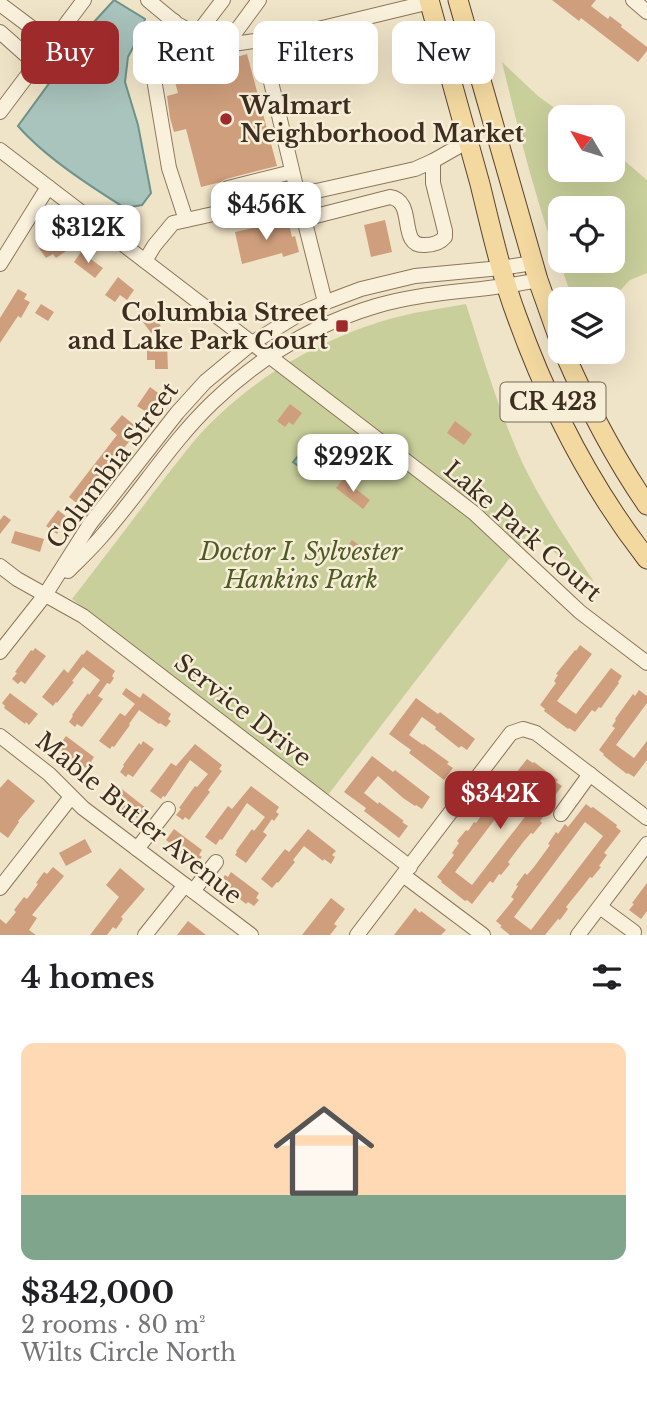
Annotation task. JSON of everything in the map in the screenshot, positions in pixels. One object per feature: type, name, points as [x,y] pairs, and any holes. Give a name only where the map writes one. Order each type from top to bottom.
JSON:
[{"type":"main road","points":[[458,0],[548,307]]},
{"type":"main road","name":"CR 423","points":[[429,1],[516,316],[544,384],[575,446],[613,512],[647,559]]},
{"type":"main road","name":"CR 423","points":[[570,364],[596,420],[647,505]]},
{"type":"street","points":[[68,21],[84,0]]},
{"type":"street","points":[[148,0],[174,21]]},
{"type":"street","points":[[207,21],[223,0]]},
{"type":"street","points":[[239,27],[259,0]]},
{"type":"street","points":[[634,0],[647,12]]},
{"type":"street","points":[[349,21],[429,1]]},
{"type":"street","points":[[0,5],[22,21]]},
{"type":"street","points":[[0,32],[21,51]]},
{"type":"street","points":[[0,112],[21,84]]},
{"type":"street","points":[[155,84],[169,169],[186,220]]},
{"type":"street","points":[[271,84],[325,302]]},
{"type":"street","points":[[145,261],[153,246],[173,223],[415,169],[468,141]]},
{"type":"street","name":"Lake Park Court","points":[[0,150],[474,513],[580,612],[647,663]]},
{"type":"street","points":[[304,219],[390,197],[400,201],[406,211],[414,243],[428,246],[443,241],[445,231],[433,183],[433,161]]},
{"type":"street","points":[[229,211],[225,195],[228,188],[292,172]]},
{"type":"street","points":[[0,264],[47,187]]},
{"type":"street","name":"Columbia Street","points":[[45,595],[90,524],[177,413],[205,382],[274,328],[325,302],[360,289],[415,276],[501,268],[536,272]]},
{"type":"street","name":"Columbia Street","points":[[0,652],[45,595],[101,537],[197,418],[231,385],[269,356],[353,313],[425,295],[507,287],[536,272]]},
{"type":"street","name":"Service Drive","points":[[0,566],[17,579],[83,616],[407,871],[483,935]]},
{"type":"street","points":[[357,935],[511,733],[523,729],[536,733],[647,818]]},
{"type":"street","name":"Mable Butler Avenue","points":[[0,736],[48,774],[83,808],[251,935]]},
{"type":"street","points":[[561,814],[590,774]]},
{"type":"street","points":[[0,888],[71,797]]},
{"type":"street","points":[[137,849],[168,809]]},
{"type":"street","points":[[578,935],[647,844]]},
{"type":"street","points":[[145,935],[216,862]]},
{"type":"street","points":[[600,907],[634,932]]},
{"type":"green space","points":[[502,62],[550,105],[548,105],[548,182],[625,182],[625,161],[647,180],[647,273],[630,280],[623,287],[568,287],[563,273],[625,273],[625,196],[548,196],[548,233]]},
{"type":"green space","name":"Doctor I. Sylvester Hankins Park","points":[[466,304],[509,431],[527,472],[594,582],[529,533],[328,795],[72,599],[192,444],[238,398],[284,365],[334,339],[387,320]]},
{"type":"water","points":[[114,0],[145,19],[133,21],[133,47],[128,57],[125,82],[138,125],[151,193],[142,205],[125,208],[54,160],[18,126],[49,84],[119,84],[119,21],[95,21]]},
{"type":"water","points":[[316,435],[332,447],[311,475],[293,462]]},
{"type":"building","points":[[552,0],[596,0],[591,6],[608,19],[610,16],[622,25],[621,27],[647,47],[647,51],[638,62],[581,18],[579,21]]},
{"type":"building","points":[[247,54],[277,166],[201,187],[186,129],[174,132],[167,96],[178,93],[176,84],[239,84],[239,56]]},
{"type":"building","points":[[288,220],[299,252],[283,257],[282,253],[242,264],[235,232]]},
{"type":"building","points":[[385,220],[392,252],[371,257],[364,225]]},
{"type":"building","points":[[59,234],[69,249],[56,258],[53,254],[46,258],[39,248]]},
{"type":"building","points":[[81,252],[103,268],[95,278],[74,262]]},
{"type":"building","points":[[118,277],[134,290],[127,300],[120,295],[115,302],[105,295]]},
{"type":"building","points":[[18,289],[27,294],[24,299],[30,302],[21,318],[18,316],[0,343],[0,318]]},
{"type":"building","points":[[41,304],[54,312],[48,321],[35,313]]},
{"type":"building","points":[[150,311],[161,326],[151,333],[140,318]]},
{"type":"building","points":[[167,344],[168,369],[155,369],[155,360],[147,360],[147,345]]},
{"type":"building","points":[[150,387],[161,395],[148,413],[137,406]]},
{"type":"building","points":[[290,404],[302,413],[293,425],[289,422],[285,427],[277,421]]},
{"type":"building","points":[[122,415],[139,429],[79,505],[69,497],[117,435],[110,429]]},
{"type":"building","points":[[455,421],[472,434],[464,445],[447,433]]},
{"type":"building","points":[[343,479],[370,500],[363,509],[336,488]]},
{"type":"building","points":[[58,510],[68,518],[57,534],[46,526]]},
{"type":"building","points":[[4,515],[11,520],[0,534],[0,520]]},
{"type":"building","points":[[15,531],[44,539],[40,552],[11,543]]},
{"type":"building","points":[[352,540],[363,548],[353,562],[342,554]]},
{"type":"building","points":[[580,645],[592,654],[557,701],[576,714],[611,668],[622,676],[601,708],[595,712],[592,710],[575,732],[544,711],[540,705],[556,683],[556,674]]},
{"type":"building","points":[[35,648],[46,656],[25,684],[21,681],[18,684],[12,679],[17,673],[15,672]]},
{"type":"building","points":[[87,650],[115,671],[112,676],[114,678],[98,696],[103,699],[82,727],[77,724],[75,727],[69,722],[72,715],[100,680],[83,667],[53,706],[42,697],[64,669],[68,673]]},
{"type":"building","points":[[126,688],[140,698],[143,693],[171,714],[168,719],[171,721],[166,727],[139,710],[110,749],[99,741],[120,713],[125,716],[135,704],[122,694]]},
{"type":"building","points":[[639,690],[647,696],[647,703],[616,745],[634,758],[647,741],[647,760],[634,777],[599,750],[615,728],[612,726],[615,719]]},
{"type":"building","points":[[10,693],[38,714],[29,725],[4,708],[2,703]]},
{"type":"building","points":[[416,698],[438,714],[440,712],[475,739],[467,750],[461,746],[459,748],[422,717],[409,735],[449,762],[447,764],[453,768],[444,780],[389,734]]},
{"type":"building","points":[[66,736],[94,757],[91,762],[94,764],[89,770],[60,751],[62,749],[58,747]]},
{"type":"building","points":[[143,741],[154,749],[133,777],[128,774],[126,777],[120,772],[123,765]]},
{"type":"building","points":[[195,744],[222,765],[219,769],[222,771],[189,820],[185,817],[183,820],[176,815],[181,809],[179,808],[195,786],[208,774],[190,760],[165,797],[161,799],[150,791],[171,763],[176,766]]},
{"type":"building","points":[[372,756],[430,797],[422,809],[403,798],[378,776],[364,793],[408,826],[399,838],[344,792]]},
{"type":"building","points":[[527,759],[558,780],[556,782],[562,786],[545,809],[548,811],[540,821],[542,823],[524,841],[501,875],[499,874],[493,883],[490,881],[472,904],[437,877],[454,855],[452,853],[459,843],[457,841],[474,822],[476,823],[498,787],[500,789],[507,780],[509,782]],"holes":[[[527,777],[545,791],[472,885],[455,872]]]},
{"type":"building","points":[[8,779],[35,801],[8,838],[0,832],[0,788]]},
{"type":"building","points":[[118,786],[146,808],[138,819],[112,802],[114,800],[110,797]]},
{"type":"building","points":[[251,786],[279,807],[276,812],[279,814],[263,832],[267,835],[246,863],[235,855],[236,851],[252,829],[254,831],[265,817],[247,803],[216,845],[205,837],[228,806],[232,809]]},
{"type":"building","points":[[586,804],[617,825],[621,831],[604,853],[607,855],[599,866],[601,867],[590,877],[566,907],[568,909],[560,920],[558,919],[545,935],[510,935],[496,921],[514,899],[511,897],[518,886],[516,885],[525,873],[527,875],[534,867],[556,832],[558,834],[565,824],[568,827]],"holes":[[[585,822],[603,836],[531,930],[514,917]]]},
{"type":"building","points":[[174,829],[202,850],[199,855],[202,857],[197,863],[168,845],[170,843],[166,840]]},
{"type":"building","points":[[308,829],[336,851],[332,855],[335,857],[331,864],[304,846],[293,860],[295,862],[272,888],[261,879],[285,849],[289,852]]},
{"type":"building","points":[[85,839],[92,852],[66,866],[59,853]]},
{"type":"building","points":[[53,867],[64,876],[32,915],[37,918],[29,930],[36,935],[0,935],[0,919],[6,924],[24,897],[27,899],[38,884],[36,883],[44,872],[47,874]]},
{"type":"building","points":[[120,868],[145,889],[121,917],[123,919],[116,929],[113,927],[107,935],[90,935],[119,897],[106,885]]},
{"type":"building","points":[[231,872],[259,893],[256,898],[259,900],[254,906],[248,902],[246,904],[225,887],[221,881]]},
{"type":"building","points":[[647,883],[647,911],[641,919],[629,910]]},
{"type":"building","points":[[331,898],[345,909],[330,935],[302,935]]},
{"type":"building","points":[[415,908],[446,930],[441,935],[394,935]]},
{"type":"building","points":[[188,921],[206,935],[177,935]]},
{"type":"place","name":"Walmart Neighborhood Market","points":[[226,119]]},
{"type":"place","name":"Columbia Street and Lake Park Court","points":[[342,326]]}]
